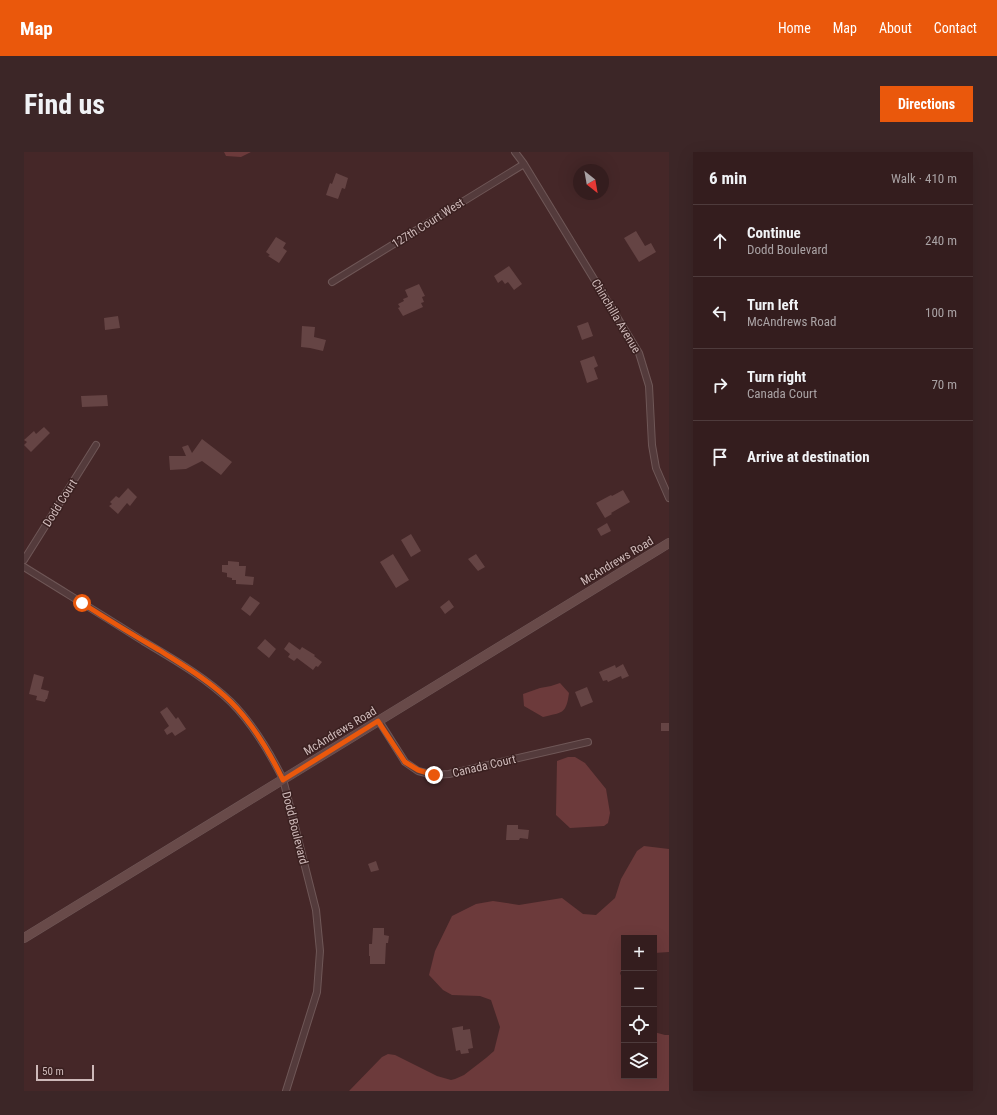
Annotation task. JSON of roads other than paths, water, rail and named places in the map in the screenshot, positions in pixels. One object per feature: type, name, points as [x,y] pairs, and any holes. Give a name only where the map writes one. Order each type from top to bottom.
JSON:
[{"type":"main road","name":"McAndrews Road","points":[[24,938],[669,544]]},
{"type":"street","name":"Chinchilla Avenue","points":[[515,152],[524,164],[639,353],[649,386],[652,445],[656,468],[669,498]]},
{"type":"street","name":"127th Court West","points":[[332,282],[524,164]]},
{"type":"street","name":"Dodd Court","points":[[24,560],[96,445]]},
{"type":"street","name":"Dodd Boulevard","points":[[24,567],[181,664],[210,684],[231,702],[250,723],[262,741],[283,780],[316,910],[320,951],[317,992],[286,1091]]},
{"type":"street","name":"Canada Court","points":[[378,721],[405,762],[418,770],[434,775],[449,774],[588,742]]}]
